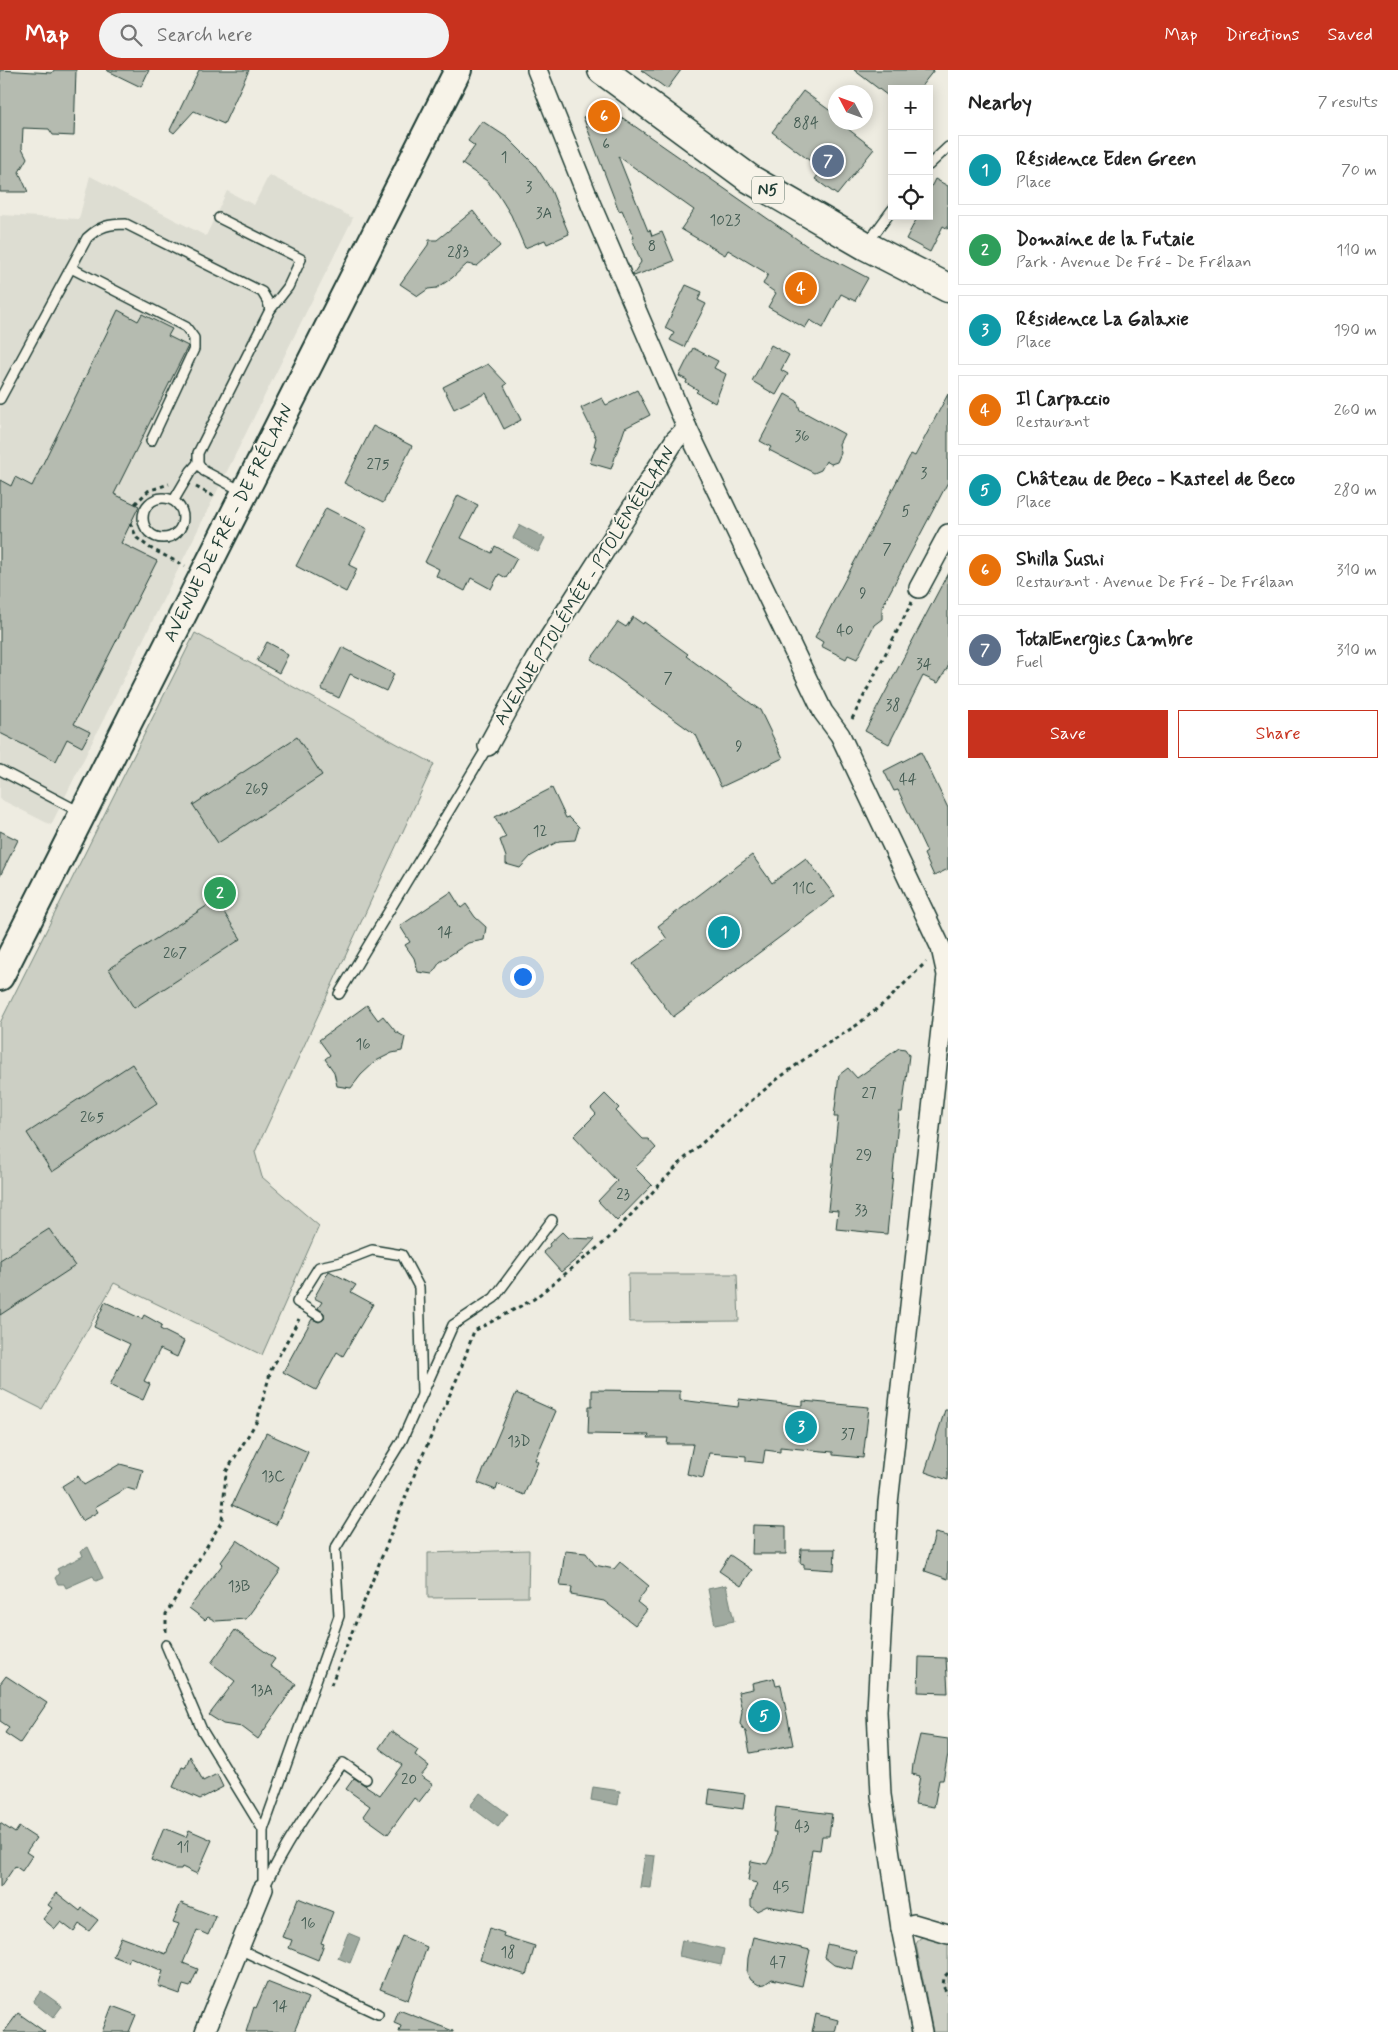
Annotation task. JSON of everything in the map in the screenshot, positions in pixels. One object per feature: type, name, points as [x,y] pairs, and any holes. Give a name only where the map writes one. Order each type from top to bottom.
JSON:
[{"type":"main road","name":"AVENUE DE FRÉ - DE FRÉLAAN","points":[[0,977],[458,70]]},
{"type":"main road","name":"N5","points":[[602,70],[750,179],[866,246],[948,288]]},
{"type":"street","points":[[537,70],[595,214],[687,428],[824,712],[840,735],[944,944],[947,975],[888,1502],[877,1711],[880,1795],[901,1928],[922,2032]]},
{"type":"street","name":"AVENUE PTOLÉMÉE - PTOLÉMÉELAAN","points":[[488,746],[535,660],[675,440],[687,428]]},
{"type":"street","points":[[919,588],[948,534]]},
{"type":"street","points":[[205,2032],[263,1889]]},
{"type":"street","points":[[901,1928],[914,1924],[948,1934]]},
{"type":"lane","points":[[933,161],[948,148]]},
{"type":"lane","points":[[866,246],[888,216]]},
{"type":"lane","points":[[219,218],[301,259],[288,287],[270,310],[198,453],[198,463],[204,471],[244,492]]},
{"type":"lane","points":[[0,399],[87,238],[97,228],[110,224],[126,224],[262,292],[270,310]]},
{"type":"lane","points":[[71,268],[186,327],[194,338],[194,349],[151,441]]},
{"type":"lane","points":[[174,500],[191,471],[198,463]]},
{"type":"lane","points":[[165,497],[174,500],[181,507],[184,516],[183,525],[178,532],[170,537],[161,538],[152,535],[146,529],[142,520],[148,503],[156,498],[165,497]]},
{"type":"lane","points":[[340,994],[488,746]]},
{"type":"lane","points":[[0,770],[83,813]]},
{"type":"lane","points":[[263,1889],[262,1830],[339,1616],[335,1549],[402,1440],[453,1325],[494,1298],[552,1220]]},
{"type":"lane","points":[[319,1316],[297,1302],[319,1268],[372,1250],[402,1255],[419,1287],[422,1396]]},
{"type":"lane","points":[[166,1645],[202,1730],[262,1830]]},
{"type":"lane","points":[[263,1889],[286,1844],[343,1763],[366,1779]]},
{"type":"lane","points":[[239,1950],[378,2014]]},
{"type":"path","points":[[130,523],[137,538],[150,548],[182,565]]},
{"type":"path","points":[[840,735],[850,723],[919,588]]},
{"type":"path","points":[[331,1686],[417,1468],[459,1374],[474,1331],[534,1300],[606,1241],[691,1152],[775,1081],[814,1052],[857,1025],[888,1000],[944,944]]},
{"type":"path","points":[[166,1645],[166,1614],[222,1521],[226,1472],[256,1421],[271,1370],[305,1307]]},
{"type":"path","points":[[948,1973],[944,1977],[943,1986],[948,1994]]},
{"type":"shaded area","points":[[269,175],[353,218],[51,825],[0,799],[0,215],[79,219],[90,176],[206,236],[227,191],[254,205]]},
{"type":"shaded area","points":[[520,525],[545,538],[538,552],[513,538]]},
{"type":"shaded area","points":[[195,633],[434,764],[255,1152],[262,1177],[319,1226],[262,1355],[114,1283],[42,1409],[0,1388],[0,1023]]},
{"type":"shaded area","points":[[628,1274],[737,1274],[739,1321],[629,1322]]},
{"type":"shaded area","points":[[88,1547],[103,1578],[96,1581],[93,1576],[66,1588],[64,1584],[58,1584],[55,1578],[59,1573],[57,1569],[83,1556],[81,1551]]},
{"type":"shaded area","points":[[529,1550],[528,1597],[428,1598],[428,1553]]},
{"type":"shaded area","points":[[726,1585],[734,1621],[715,1625],[708,1589]]},
{"type":"shaded area","points":[[593,1787],[620,1791],[618,1805],[591,1800]]},
{"type":"shaded area","points":[[480,1793],[508,1814],[498,1827],[470,1806]]},
{"type":"shaded area","points":[[645,1855],[655,1856],[651,1888],[640,1887]]},
{"type":"shaded area","points":[[348,1933],[360,1938],[350,1963],[338,1958]]},
{"type":"shaded area","points":[[929,1936],[948,1941],[948,2032],[933,2032],[916,1944],[920,1938]]},
{"type":"shaded area","points":[[682,1940],[724,1949],[721,1965],[679,1956]]},
{"type":"shaded area","points":[[41,1991],[62,2006],[53,2018],[33,2002]]},
{"type":"building","points":[[0,70],[52,73],[54,70],[76,70],[74,136],[53,135],[49,129],[23,128],[22,148],[27,158],[19,172],[28,192],[0,192]]},
{"type":"building","points":[[106,70],[149,70],[141,87]]},
{"type":"building","points":[[199,70],[249,70],[224,124],[194,111],[174,133],[170,130]]},
{"type":"building","points":[[641,70],[681,70],[667,89]]},
{"type":"building","points":[[854,70],[934,70],[922,85],[888,85],[888,96]]},
{"type":"building","points":[[803,91],[828,109],[828,130],[849,130],[874,149],[837,195],[815,179],[822,170],[772,132]]},
{"type":"building","points":[[607,107],[807,246],[868,278],[855,301],[841,294],[823,328],[810,320],[805,328],[768,307],[776,293],[763,284],[768,274],[728,250],[725,255],[681,229],[694,210],[618,156],[648,231],[650,230],[652,236],[662,232],[674,261],[634,276],[633,274],[641,262],[632,238],[634,238],[622,210],[619,211],[583,117]]},
{"type":"building","points":[[482,121],[508,138],[535,165],[551,190],[569,234],[547,244],[545,240],[525,248],[511,215],[498,194],[487,181],[462,164],[475,146],[468,141]]},
{"type":"building","points":[[935,179],[948,186],[948,229],[943,226],[930,252],[906,239],[916,220],[933,220],[933,183]]},
{"type":"building","points":[[473,211],[500,246],[477,266],[467,264],[452,278],[437,288],[428,289],[418,296],[400,284],[428,245],[429,240],[437,240]]},
{"type":"building","points":[[686,285],[702,292],[698,300],[706,304],[684,347],[670,340],[674,333],[665,328]]},
{"type":"building","points":[[118,310],[138,321],[142,314],[172,329],[168,336],[188,346],[114,494],[139,506],[121,543],[157,561],[74,724],[90,732],[82,747],[67,739],[56,761],[0,733],[0,480],[11,486],[15,477],[32,486]]},
{"type":"building","points":[[771,345],[789,355],[781,370],[788,374],[776,395],[752,381]]},
{"type":"building","points":[[693,348],[718,361],[714,368],[726,374],[715,403],[696,392],[698,390],[686,383],[687,380],[679,376]]},
{"type":"building","points":[[488,364],[507,384],[504,386],[521,420],[504,429],[486,393],[454,409],[443,387]]},
{"type":"building","points":[[637,390],[650,415],[625,428],[611,469],[590,463],[596,446],[594,446],[596,438],[581,408],[602,398],[606,405]]},
{"type":"building","points":[[785,394],[797,401],[800,410],[844,434],[839,444],[841,453],[837,462],[831,464],[826,461],[821,470],[814,473],[769,450],[771,447],[760,441]]},
{"type":"building","points":[[948,394],[948,482],[882,607],[882,619],[874,625],[857,659],[848,655],[846,659],[821,646],[823,642],[815,637],[911,454],[915,456]]},
{"type":"building","points":[[373,426],[412,446],[383,503],[344,483]]},
{"type":"building","points":[[458,495],[478,505],[461,538],[492,553],[495,546],[517,558],[506,578],[499,574],[491,589],[471,578],[465,591],[436,576],[439,569],[425,562]]},
{"type":"building","points":[[326,508],[367,529],[349,565],[357,569],[346,592],[296,566]]},
{"type":"building","points":[[948,573],[948,667],[938,683],[923,676],[889,744],[865,731]]},
{"type":"building","points":[[633,617],[643,624],[644,622],[688,654],[686,656],[760,710],[783,758],[721,787],[696,735],[591,659],[618,622],[626,627]]},
{"type":"building","points":[[267,642],[288,655],[279,673],[257,661]]},
{"type":"building","points":[[342,647],[394,674],[386,691],[350,674],[339,698],[321,689]]},
{"type":"building","points":[[297,737],[322,775],[218,843],[193,805]]},
{"type":"building","points":[[921,752],[948,808],[948,869],[934,876],[924,854],[927,852],[898,790],[894,791],[884,771]]},
{"type":"building","points":[[552,788],[566,818],[569,817],[579,827],[575,840],[559,841],[531,856],[520,868],[506,864],[506,857],[500,840],[506,837],[495,817]]},
{"type":"building","points":[[0,831],[18,840],[0,876]]},
{"type":"building","points":[[752,855],[772,883],[806,858],[835,896],[673,1017],[633,964],[667,939],[658,926]]},
{"type":"building","points":[[451,892],[461,908],[466,904],[475,917],[486,927],[484,940],[468,943],[440,962],[432,974],[418,972],[414,958],[405,945],[410,942],[400,926]]},
{"type":"building","points":[[216,900],[241,939],[134,1008],[109,969]]},
{"type":"building","points":[[367,1005],[378,1020],[383,1016],[396,1032],[405,1037],[402,1051],[392,1053],[376,1061],[351,1088],[337,1086],[334,1072],[325,1059],[330,1055],[319,1040]]},
{"type":"building","points":[[899,1048],[905,1049],[909,1055],[902,1112],[899,1112],[887,1234],[836,1229],[838,1211],[828,1210],[838,1117],[834,1117],[839,1075],[848,1068],[857,1078]]},
{"type":"building","points":[[132,1064],[157,1103],[52,1172],[27,1133]]},
{"type":"building","points":[[605,1094],[619,1108],[616,1111],[643,1139],[648,1139],[656,1148],[635,1168],[652,1185],[617,1221],[598,1201],[617,1181],[574,1136],[596,1114],[591,1108]]},
{"type":"building","points":[[49,1229],[75,1266],[0,1315],[0,1260]]},
{"type":"building","points":[[562,1232],[568,1238],[595,1239],[584,1253],[561,1272],[543,1252]]},
{"type":"building","points":[[329,1271],[356,1285],[351,1292],[373,1304],[343,1356],[337,1352],[316,1390],[283,1372],[312,1319],[319,1322],[324,1319],[324,1313],[318,1308],[322,1302],[314,1298]]},
{"type":"building","points":[[105,1302],[142,1319],[144,1315],[162,1325],[160,1329],[184,1341],[177,1357],[160,1349],[144,1381],[150,1384],[143,1400],[110,1385],[130,1344],[94,1327]]},
{"type":"building","points":[[592,1390],[680,1391],[680,1400],[738,1407],[739,1399],[803,1406],[803,1401],[869,1407],[863,1458],[833,1455],[833,1452],[780,1447],[780,1452],[765,1450],[763,1463],[746,1461],[746,1456],[709,1453],[703,1478],[687,1474],[693,1444],[667,1444],[668,1438],[648,1438],[649,1435],[588,1434],[589,1406],[592,1406]]},
{"type":"building","points":[[516,1393],[556,1411],[535,1460],[538,1462],[524,1495],[498,1484],[496,1490],[478,1483]]},
{"type":"building","points":[[945,1410],[948,1410],[948,1480],[925,1472]]},
{"type":"building","points":[[266,1433],[308,1452],[276,1525],[232,1505]]},
{"type":"building","points":[[120,1464],[143,1470],[137,1491],[127,1488],[95,1507],[98,1512],[82,1521],[62,1486],[78,1476],[84,1485]]},
{"type":"building","points":[[753,1525],[786,1526],[786,1554],[752,1554]]},
{"type":"building","points":[[935,1533],[948,1536],[948,1579],[925,1571]]},
{"type":"building","points":[[237,1540],[281,1570],[246,1619],[216,1621],[208,1617],[205,1620],[189,1608],[223,1564],[221,1562]]},
{"type":"building","points":[[801,1549],[835,1549],[834,1570],[804,1568],[804,1564],[800,1563]]},
{"type":"building","points":[[565,1551],[586,1553],[595,1565],[614,1569],[620,1562],[649,1586],[637,1602],[647,1610],[635,1625],[604,1601],[571,1595],[572,1587],[560,1586]]},
{"type":"building","points":[[730,1555],[752,1570],[741,1586],[719,1571]]},
{"type":"building","points":[[235,1630],[275,1659],[270,1666],[296,1684],[258,1739],[242,1727],[223,1724],[209,1715],[235,1681],[211,1663]]},
{"type":"building","points":[[919,1657],[946,1658],[948,1693],[918,1692]]},
{"type":"building","points":[[6,1676],[47,1703],[20,1743],[5,1733],[9,1727],[0,1721],[0,1684]]},
{"type":"building","points":[[774,1678],[776,1686],[781,1685],[793,1745],[750,1753],[746,1732],[740,1724],[742,1711],[738,1692],[753,1689],[752,1683]]},
{"type":"building","points":[[391,1731],[418,1750],[415,1755],[429,1766],[421,1776],[433,1784],[419,1802],[414,1798],[388,1834],[363,1816],[370,1806],[346,1789],[354,1778],[380,1795],[402,1765],[379,1748]]},
{"type":"building","points":[[920,1735],[948,1739],[948,1754],[943,1780],[939,1780],[934,1807],[915,1804],[920,1776],[912,1774]]},
{"type":"building","points":[[190,1756],[203,1781],[217,1774],[223,1787],[200,1799],[173,1787],[182,1767],[185,1768]]},
{"type":"building","points":[[710,1789],[745,1794],[743,1809],[708,1804]]},
{"type":"building","points":[[776,1807],[832,1814],[829,1836],[822,1836],[820,1850],[812,1849],[803,1913],[767,1906],[757,1911],[751,1906],[751,1900],[757,1883],[748,1881],[751,1861],[767,1864],[773,1852],[776,1832],[773,1832]]},
{"type":"building","points":[[0,1823],[15,1833],[19,1827],[36,1838],[26,1852],[32,1856],[22,1871],[15,1866],[0,1888]]},
{"type":"building","points":[[164,1828],[186,1837],[189,1830],[212,1840],[197,1874],[182,1867],[181,1869],[175,1869],[151,1860]]},
{"type":"building","points":[[57,1893],[80,1911],[82,1908],[98,1920],[89,1931],[79,1924],[74,1932],[61,1922],[55,1929],[43,1919],[52,1908],[48,1905]]},
{"type":"building","points":[[298,1898],[333,1912],[321,1943],[324,1944],[318,1960],[289,1948],[292,1940],[282,1937]]},
{"type":"building","points":[[181,1903],[216,1917],[208,1935],[197,1930],[183,1963],[198,1969],[190,1987],[183,1985],[180,1994],[158,1986],[163,1971],[130,1957],[128,1962],[113,1956],[121,1937],[166,1954],[179,1924],[173,1922]]},
{"type":"building","points":[[490,1928],[504,1933],[503,1936],[535,1946],[526,1975],[480,1960]]},
{"type":"building","points":[[402,1936],[427,1947],[408,2000],[380,1989]]},
{"type":"building","points":[[753,1937],[810,1950],[802,1986],[772,1979],[765,1984],[759,1985],[751,1980],[747,1973]]},
{"type":"building","points":[[827,1944],[856,1951],[852,1969],[834,1965],[824,1957]]},
{"type":"building","points":[[267,1982],[308,1998],[294,2032],[246,2032],[254,2007],[256,2008]]},
{"type":"building","points":[[112,2006],[136,2015],[129,2032],[102,2032]]},
{"type":"building","points":[[399,2010],[453,2032],[399,2032],[401,2026],[394,2023]]},
{"type":"building","points":[[18,2013],[45,2032],[4,2032]]},
{"type":"building","points":[[816,2014],[838,2020],[835,2032],[812,2032]]},
{"type":"place","name":"Shilla Sushi","points":[[604,116]]},
{"type":"place","name":"TotalEnergies Cambre","points":[[828,161]]},
{"type":"place","name":"Il Carpaccio","points":[[801,288]]},
{"type":"place","name":"Domaine de la Futaie","points":[[220,893]]},
{"type":"place","name":"Résidence Eden Green","points":[[724,932]]},
{"type":"place","name":"Résidence La Galaxie","points":[[801,1427]]},
{"type":"place","name":"Château de Beco - Kasteel de Beco","points":[[764,1716]]}]
